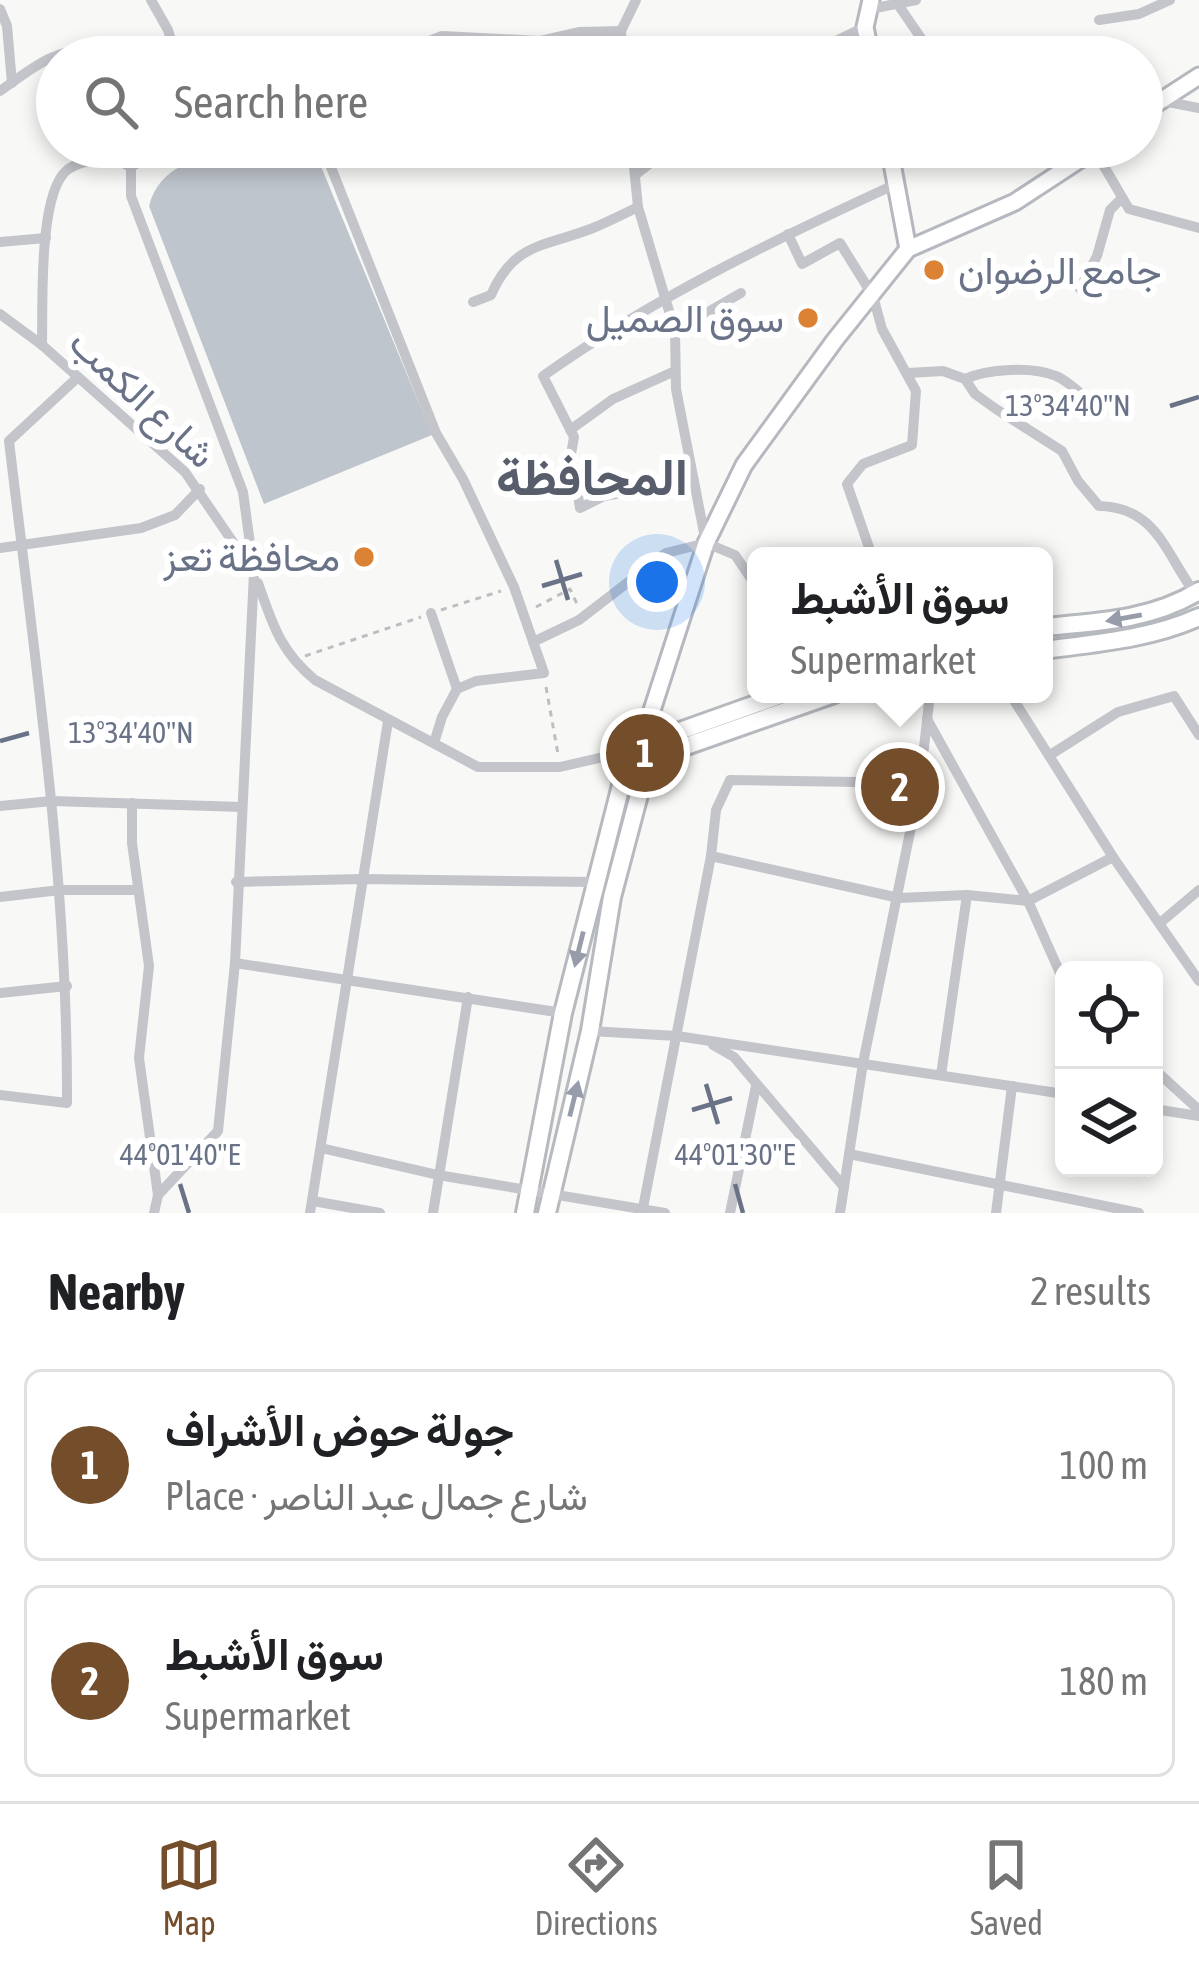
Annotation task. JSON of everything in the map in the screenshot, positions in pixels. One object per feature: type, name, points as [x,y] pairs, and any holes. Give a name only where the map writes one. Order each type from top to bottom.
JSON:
[{"type":"main road","points":[[867,36],[871,5]]},
{"type":"main road","points":[[1163,92],[1199,76]]},
{"type":"main road","points":[[893,168],[908,249]]},
{"type":"main road","points":[[647,736],[706,543],[744,465],[835,340],[908,249],[1015,202],[1068,168]]},
{"type":"main road","points":[[1053,627],[1124,620],[1174,607],[1198,595]]},
{"type":"main road","points":[[1053,649],[1128,639],[1199,617]]},
{"type":"main road","points":[[524,1213],[563,1013],[634,740],[663,737],[759,703]]},
{"type":"main road","points":[[548,1213],[590,1030],[612,897],[644,776],[669,752],[808,703]]},
{"type":"main road","points":[[647,736],[660,746],[656,763]]},
{"type":"main road","points":[[629,753],[639,766],[656,763]]},
{"type":"street","points":[[152,0],[170,36]]},
{"type":"street","points":[[621,36],[636,0]]},
{"type":"street","points":[[871,5],[898,6],[916,0]]},
{"type":"street","points":[[1100,20],[1139,14],[1170,0]]},
{"type":"street","points":[[898,6],[919,36]]},
{"type":"street","points":[[0,9],[7,26],[6,87]]},
{"type":"street","points":[[846,36],[865,27]]},
{"type":"street","points":[[562,36],[621,31]]},
{"type":"street","points":[[6,87],[36,67]]},
{"type":"street","points":[[1163,100],[1199,108]]},
{"type":"street","points":[[42,345],[47,206],[62,174],[70,168]]},
{"type":"street","points":[[130,168],[131,196],[243,492],[254,573],[235,963],[218,1131],[158,1195]]},
{"type":"street","points":[[331,168],[436,434],[463,479],[514,587],[544,673],[476,681],[457,688],[434,743]]},
{"type":"street","points":[[634,168],[638,207],[675,331],[675,371],[706,543]]},
{"type":"street","points":[[635,176],[645,168]]},
{"type":"street","points":[[1106,168],[1129,209],[1199,228]]},
{"type":"street","points":[[694,481],[604,496],[580,508],[570,430],[543,376],[666,298],[896,184]]},
{"type":"street","points":[[1080,289],[1097,256],[1110,209],[1121,199]]},
{"type":"street","points":[[473,302],[490,295],[501,272],[535,245],[591,229],[638,207]]},
{"type":"street","points":[[788,234],[802,264],[837,237],[873,296],[882,329],[918,401],[912,445],[863,464],[847,484],[869,547]]},
{"type":"street","points":[[0,242],[46,238]]},
{"type":"street","points":[[675,331],[741,293]]},
{"type":"street","name":"شارع الكمب","points":[[0,314],[42,345],[200,489],[254,573],[276,635],[292,661],[315,680],[478,766],[560,767],[629,753]]},
{"type":"street","points":[[570,430],[613,399],[675,371]]},
{"type":"street","points":[[908,373],[943,371],[965,379],[975,394],[1062,451],[1078,482],[1099,506],[1123,507],[1146,521],[1198,595]]},
{"type":"street","points":[[965,379],[979,373],[1038,372],[1058,376],[1088,400]]},
{"type":"street","points":[[0,1096],[67,1103],[68,986],[52,802],[4,438],[78,377]]},
{"type":"street","points":[[0,548],[141,528],[176,515],[200,489]]},
{"type":"street","points":[[533,642],[583,616],[666,554],[706,543],[735,555],[747,573]]},
{"type":"street","points":[[431,613],[457,688]]},
{"type":"street","points":[[1050,755],[1118,712],[1174,696],[1199,735]]},
{"type":"street","points":[[840,1213],[863,1063],[920,783],[928,703]]},
{"type":"street","points":[[1016,703],[1113,857],[1199,981]]},
{"type":"street","points":[[925,717],[1028,901],[1055,962]]},
{"type":"street","points":[[380,1213],[312,1207],[388,721]]},
{"type":"street","points":[[642,1212],[716,810],[730,780],[920,783]]},
{"type":"street","points":[[0,806],[52,802],[242,807]]},
{"type":"street","points":[[132,803],[149,966],[139,1058],[158,1195],[154,1213]]},
{"type":"street","points":[[711,856],[899,898],[967,895],[1028,901],[1113,857]]},
{"type":"street","points":[[236,882],[595,882]]},
{"type":"street","points":[[0,897],[60,890],[138,890]]},
{"type":"street","points":[[1160,922],[1199,890]]},
{"type":"street","points":[[940,1075],[967,895]]},
{"type":"street","points":[[1175,948],[1199,960]]},
{"type":"street","points":[[235,963],[563,1013]]},
{"type":"street","points":[[0,993],[68,986]]},
{"type":"street","points":[[433,1213],[468,998]]},
{"type":"street","points":[[590,1030],[676,1036],[1055,1093]]},
{"type":"street","points":[[708,1042],[734,1057],[844,1187]]},
{"type":"street","points":[[1163,1078],[1199,1113]]},
{"type":"street","points":[[730,1213],[755,1086]]},
{"type":"street","points":[[996,1213],[1012,1086]]},
{"type":"street","points":[[1163,1110],[1199,1113]]},
{"type":"street","points":[[321,1148],[438,1175],[664,1213]]},
{"type":"street","points":[[849,1154],[1139,1213]]},
{"type":"path","points":[[292,661],[514,587]]},
{"type":"path","points":[[524,614],[570,589],[583,616]]},
{"type":"path","points":[[544,673],[560,767]]},
{"type":"shaded area","points":[[179,168],[322,168],[432,435],[264,504],[149,206],[170,173]]},
{"type":"place","name":"جامع الرضوان","points":[[934,270]]},
{"type":"place","name":"سوق الصميل","points":[[808,318]]},
{"type":"place","name":"محافظة تعز","points":[[364,557]]},
{"type":"place","name":"جولة حوض الأشراف","points":[[645,753]]},
{"type":"place","name":"سوق الأشبط","points":[[900,787]]},
{"type":"district","name":"المحافظة","points":[[592,476]]}]
